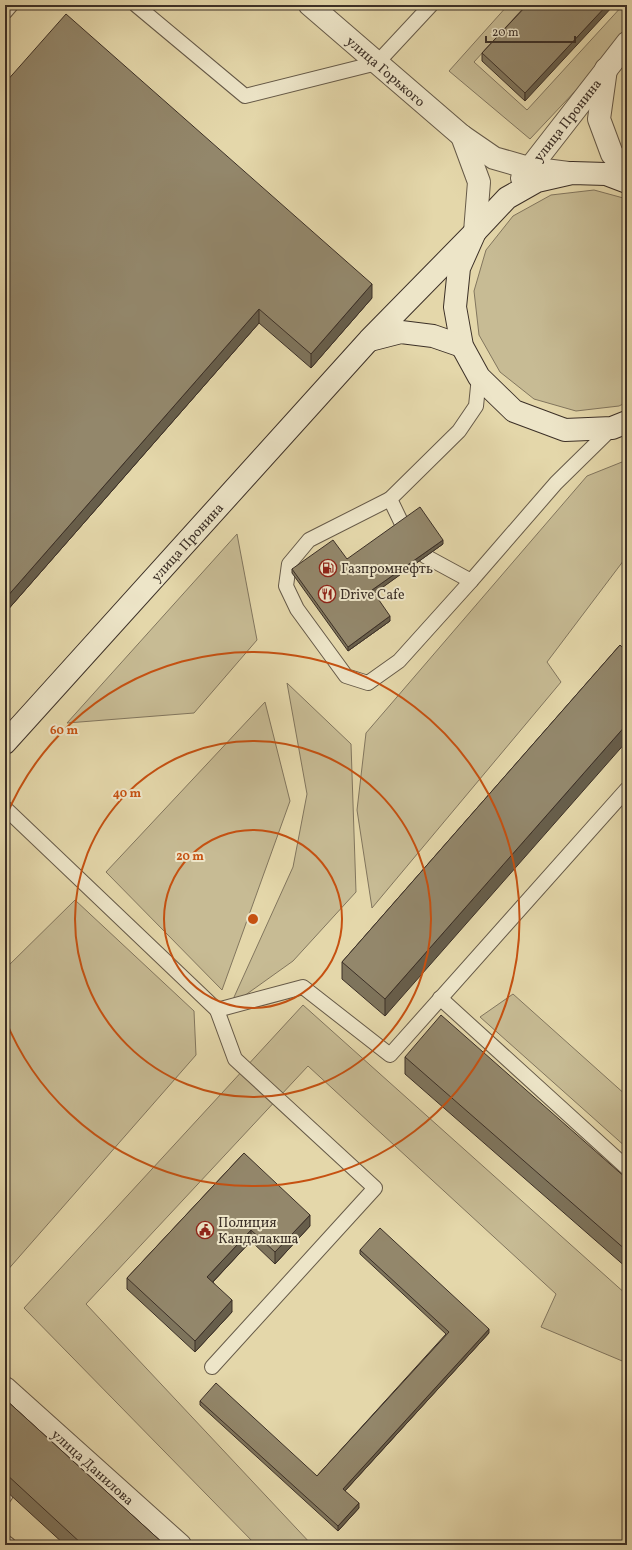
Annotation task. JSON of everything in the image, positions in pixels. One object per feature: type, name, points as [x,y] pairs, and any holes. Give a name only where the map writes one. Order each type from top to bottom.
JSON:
[{"type":"main road","name":"улица Горького","points":[[310,5],[462,136],[494,158],[529,168],[572,173]]},
{"type":"main road","name":"улица Пронина","points":[[5,744],[369,340],[507,198],[627,43]]},
{"type":"main road","points":[[607,68],[599,119],[612,154],[627,169]]},
{"type":"main road","points":[[462,136],[478,182],[474,232]]},
{"type":"main road","name":"улица Пронина","points":[[507,198],[537,181],[572,173],[606,174],[627,182]]},
{"type":"main road","name":"улица Пронина","points":[[474,232],[459,268],[455,307],[462,346],[479,377],[514,411],[565,430],[620,425]]},
{"type":"main road","points":[[369,340],[401,332],[433,336],[462,346]]},
{"type":"main road","name":"улица Данилова","points":[[5,1388],[46,1434],[180,1545]]},
{"type":"lane","points":[[5,12],[11,5]]},
{"type":"lane","points":[[136,5],[245,96],[377,63],[431,5]]},
{"type":"lane","points":[[479,377],[476,406],[463,424],[390,498],[309,540],[289,564],[286,586],[297,608],[346,676],[368,683],[399,661],[556,483],[620,425]]},
{"type":"lane","points":[[390,498],[402,524]]},
{"type":"lane","points":[[426,556],[471,581]]},
{"type":"lane","points":[[217,1010],[303,987],[390,1055],[627,789]]},
{"type":"lane","points":[[5,808],[217,1010],[235,1059],[375,1188],[212,1367]]},
{"type":"lane","points":[[440,998],[627,1168]]},
{"type":"lane","points":[[5,1542],[9,1545]]},
{"type":"shaded area","points":[[508,5],[526,5],[474,62],[527,110],[623,5],[627,5],[627,36],[530,139],[449,71]]},
{"type":"shaded area","points":[[594,190],[627,199],[627,402],[619,406],[576,411],[534,399],[500,372],[479,335],[474,291],[486,250],[513,216],[551,195]]},
{"type":"shaded area","points":[[627,460],[627,556],[547,662],[561,682],[372,908],[357,810],[366,733],[587,476]]},
{"type":"shaded area","points":[[237,534],[257,640],[194,713],[67,723]]},
{"type":"shaded area","points":[[287,683],[351,744],[356,892],[293,961],[230,1006],[293,867],[307,794]]},
{"type":"shaded area","points":[[265,702],[290,801],[222,990],[106,872]]},
{"type":"shaded area","points":[[75,900],[194,1011],[196,1055],[5,1273],[5,969]]},
{"type":"shaded area","points":[[513,994],[627,1096],[627,1148],[480,1017]]},
{"type":"shaded area","points":[[303,1005],[627,1295],[627,1363],[541,1327],[556,1294],[308,1066],[86,1304],[312,1545],[256,1545],[24,1308]]},
{"type":"building","points":[[527,5],[607,5],[525,93],[482,53]]},
{"type":"building","points":[[66,14],[372,284],[311,354],[259,309],[5,599],[5,83]]},
{"type":"building","points":[[420,507],[443,540],[372,590],[390,616],[348,647],[292,569],[333,540],[347,559]]},
{"type":"building","points":[[620,645],[627,652],[627,724],[385,999],[342,962]]},
{"type":"building","points":[[441,1015],[627,1179],[627,1251],[405,1057]]},
{"type":"building","points":[[244,1153],[310,1215],[275,1252],[251,1230],[207,1277],[232,1300],[195,1341],[127,1278]]},
{"type":"building","points":[[380,1228],[489,1329],[343,1489],[359,1503],[338,1526],[200,1401],[216,1383],[317,1476],[449,1332],[360,1250]]},
{"type":"building","points":[[5,1399],[165,1545],[83,1545],[5,1473]]},
{"type":"place","name":"Газпромнефть","points":[[328,568]]},
{"type":"place","name":"Drive Cafe","points":[[327,594]]},
{"type":"place","name":"Полиция Кандалакша","points":[[205,1230]]}]
